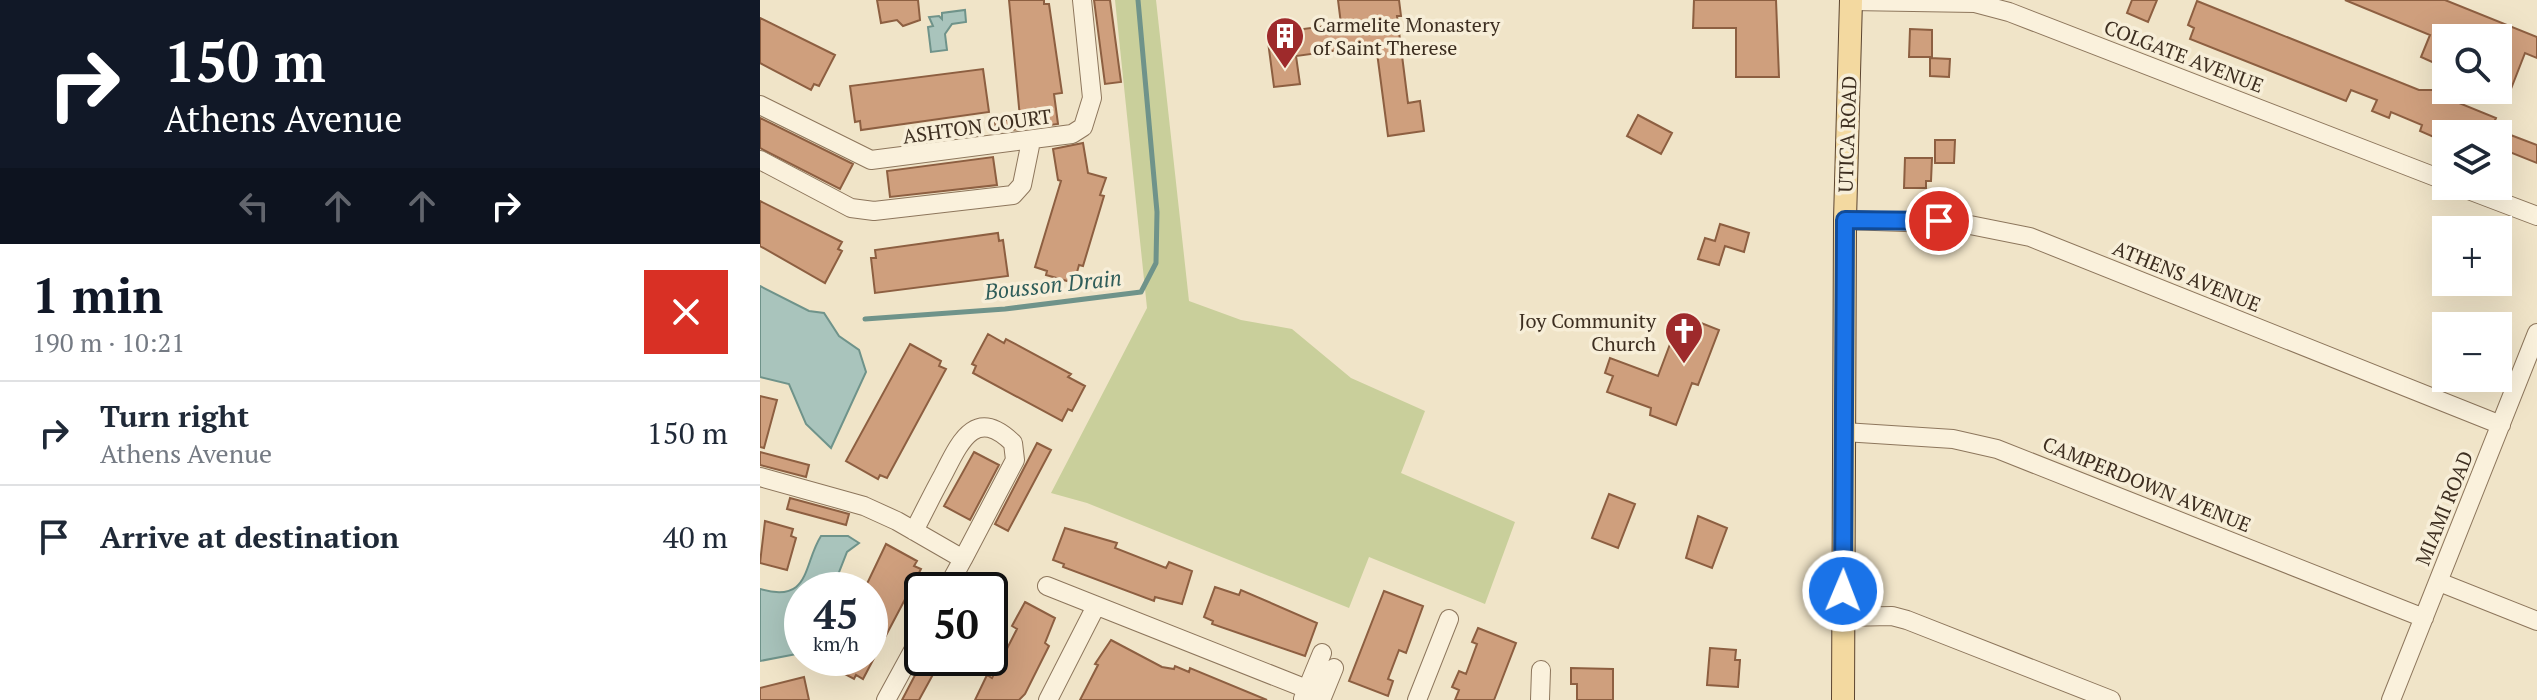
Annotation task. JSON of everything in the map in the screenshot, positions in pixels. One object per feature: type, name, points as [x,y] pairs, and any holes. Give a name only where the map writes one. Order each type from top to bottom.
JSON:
[{"type":"main road","name":"UTICA ROAD","points":[[1843,700],[1845,220],[1851,0]]},
{"type":"street","name":"ASHTON COURT","points":[[760,105],[871,160],[1072,134],[1083,127],[1092,98],[1082,0]]},
{"type":"street","name":"COLGATE AVENUE","points":[[1851,0],[1975,3],[2009,12],[2432,176]]},
{"type":"street","points":[[760,160],[851,208],[874,211],[1013,195],[1022,185],[1031,141]]},
{"type":"street","points":[[2495,200],[2537,216]]},
{"type":"street","name":"ATHENS AVENUE","points":[[1845,220],[1965,224],[2030,237],[2501,425]]},
{"type":"street","name":"MIAMI ROAD","points":[[2391,700],[2537,333]]},
{"type":"street","points":[[914,531],[962,437],[980,427],[991,428],[1006,436],[1016,450],[1015,460],[956,572]]},
{"type":"street","name":"CAMPERDOWN AVENUE","points":[[1844,432],[1953,439],[1997,449],[2424,618]]},
{"type":"street","points":[[760,477],[864,506],[963,559]]},
{"type":"street","points":[[2439,582],[2537,621]]},
{"type":"street","points":[[1047,586],[1317,697],[1328,660]]},
{"type":"street","points":[[1048,700],[1096,606]]},
{"type":"street","points":[[1843,617],[1892,616],[1907,620],[2111,700]]},
{"type":"street","points":[[1417,700],[1449,619]]},
{"type":"street","points":[[886,700],[904,667]]},
{"type":"street","points":[[1540,700],[1541,670]]},
{"type":"green space","points":[[1115,0],[1156,0],[1189,301],[1241,320],[1292,329],[1351,378],[1425,411],[1401,473],[1515,522],[1485,604],[1369,557],[1349,608],[1087,503],[1051,493],[1147,308]]},
{"type":"water","points":[[965,10],[966,22],[952,24],[945,34],[947,50],[931,52],[928,27],[933,26],[929,17],[939,16],[942,19],[942,13]]},
{"type":"water","points":[[760,286],[809,311],[824,313],[839,336],[859,350],[866,372],[831,448],[806,424],[789,384],[760,377]]},
{"type":"water","points":[[821,536],[848,536],[859,543],[847,552],[839,572],[806,572]]},
{"type":"water","points":[[760,589],[784,591],[784,656],[760,661]]},
{"type":"building","points":[[877,0],[918,0],[920,20],[903,26],[897,20],[881,23]]},
{"type":"building","points":[[1009,0],[1044,0],[1044,4],[1049,4],[1062,93],[1054,94],[1058,124],[996,132],[995,122],[1020,118]]},
{"type":"building","points":[[1094,0],[1110,0],[1121,82],[1105,84]]},
{"type":"building","name":"Carmelite Monastery of Saint Therese","points":[[1338,0],[1399,0],[1401,16],[1397,16],[1408,103],[1420,101],[1424,131],[1388,136],[1376,45],[1296,56],[1300,84],[1274,87],[1267,34],[1341,24]]},
{"type":"building","points":[[1694,0],[1776,0],[1779,77],[1736,77],[1736,28],[1693,28]]},
{"type":"building","points":[[2132,0],[2157,0],[2148,22],[2127,13]]},
{"type":"building","points":[[2345,0],[2445,0],[2505,24],[2432,24],[2432,62],[2421,57],[2430,35]]},
{"type":"building","points":[[2197,1],[2419,90],[2432,90],[2432,104],[2461,104],[2496,118],[2432,120],[2432,136],[2420,131],[2422,125],[2391,112],[2389,118],[2372,111],[2377,100],[2351,90],[2346,101],[2190,39],[2194,28],[2188,25]]},
{"type":"building","points":[[760,18],[835,55],[819,86],[814,84],[811,90],[760,63]]},
{"type":"building","points":[[2512,27],[2537,37],[2537,58],[2525,53],[2512,86]]},
{"type":"building","points":[[1910,29],[1932,30],[1932,57],[1909,57]]},
{"type":"building","points":[[1930,58],[1950,59],[1949,77],[1930,76]]},
{"type":"building","points":[[983,69],[989,112],[861,130],[860,121],[855,122],[850,86]]},
{"type":"building","points":[[1638,115],[1672,133],[1661,154],[1627,136]]},
{"type":"building","points":[[760,118],[853,164],[840,189],[760,148]]},
{"type":"building","points":[[2512,136],[2537,145],[2537,163],[2512,153]]},
{"type":"building","points":[[1935,140],[1955,140],[1954,163],[1935,163]]},
{"type":"building","points":[[1083,143],[1088,173],[1106,178],[1100,195],[1104,196],[1083,266],[1079,265],[1074,283],[1046,275],[1047,271],[1035,267],[1061,181],[1058,180],[1053,149]]},
{"type":"building","points":[[993,157],[997,185],[890,197],[887,171]]},
{"type":"building","points":[[1905,158],[1932,158],[1931,181],[1926,181],[1926,188],[1904,188]]},
{"type":"building","points":[[760,201],[842,242],[838,249],[842,251],[825,283],[760,246]]},
{"type":"building","points":[[1720,224],[1749,233],[1744,252],[1725,246],[1719,265],[1698,259],[1705,238],[1715,241]]},
{"type":"building","points":[[998,233],[999,241],[1003,240],[1008,276],[875,293],[871,258],[876,258],[875,250]]},
{"type":"building","name":"Joy Community Church","points":[[1681,315],[1719,330],[1698,385],[1692,383],[1676,425],[1650,415],[1651,408],[1607,392],[1613,376],[1605,373],[1610,358],[1658,376]]},
{"type":"building","points":[[988,334],[1004,343],[1006,339],[1071,374],[1068,377],[1085,386],[1072,411],[1068,409],[1062,421],[973,373],[976,366],[972,364]]},
{"type":"building","points":[[910,344],[941,361],[939,366],[946,369],[887,478],[880,475],[878,479],[846,461]]},
{"type":"building","points":[[760,396],[777,400],[764,448],[760,447]]},
{"type":"building","points":[[1037,443],[1051,450],[1008,531],[995,524]]},
{"type":"building","points":[[760,452],[809,465],[806,477],[760,465]]},
{"type":"building","points":[[974,452],[999,465],[970,520],[944,506]]},
{"type":"building","points":[[1609,494],[1635,504],[1618,548],[1592,538]]},
{"type":"building","points":[[790,498],[849,514],[846,525],[787,509]]},
{"type":"building","points":[[1698,516],[1727,528],[1712,568],[1686,558]]},
{"type":"building","points":[[765,521],[793,529],[791,536],[796,538],[787,570],[760,563]]},
{"type":"building","points":[[1065,528],[1117,543],[1115,548],[1166,568],[1169,562],[1192,571],[1182,604],[1155,597],[1154,601],[1063,567],[1064,564],[1053,560]]},
{"type":"building","points":[[886,544],[917,561],[914,566],[921,569],[919,572],[904,572],[904,601],[888,632],[888,572],[873,572]]},
{"type":"building","points":[[1215,587],[1239,595],[1241,590],[1317,623],[1305,656],[1212,624],[1213,621],[1204,617]]},
{"type":"building","points":[[1384,591],[1423,606],[1406,653],[1399,650],[1388,679],[1393,681],[1388,696],[1349,681]]},
{"type":"building","points":[[1025,602],[1055,618],[1045,643],[1049,646],[1025,694],[1019,700],[975,700],[987,676],[1008,676],[1008,647],[1017,629],[1012,626]]},
{"type":"building","points":[[1478,628],[1516,643],[1494,700],[1455,700],[1459,690],[1452,687],[1459,671],[1466,674],[1477,644],[1472,642]]},
{"type":"building","points":[[1111,640],[1162,667],[1174,669],[1175,666],[1189,672],[1190,668],[1267,700],[1080,700],[1098,665],[1095,664]]},
{"type":"building","points":[[1710,648],[1736,650],[1735,660],[1740,660],[1738,687],[1707,685]]},
{"type":"building","points":[[1571,668],[1613,669],[1613,700],[1577,700],[1577,684],[1571,684]]},
{"type":"building","points":[[915,676],[932,676],[919,700],[902,700]]},
{"type":"building","points":[[804,677],[809,700],[760,700],[760,688]]},
{"type":"waterway","name":"Bousson Drain","points":[[865,319],[1005,309],[1141,292],[1156,263],[1157,212],[1138,0]]},
{"type":"place","name":"Carmelite Monastery of Saint Therese","points":[[1285,70]]},
{"type":"place","name":"Joy Community Church","points":[[1684,365]]},
{"type":"route","points":[[1843,591],[1845,220],[1939,221]]}]
